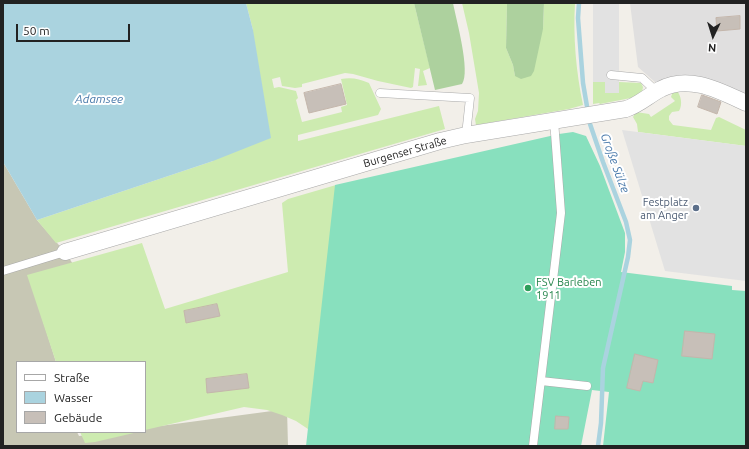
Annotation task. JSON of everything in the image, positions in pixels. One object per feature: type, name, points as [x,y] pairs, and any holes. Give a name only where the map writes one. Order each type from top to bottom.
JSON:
[{"type":"street","name":"Burgenser Straße","points":[[65,252],[440,141],[466,135],[631,107],[656,91],[666,86],[675,84],[697,84],[717,90],[746,102]]},
{"type":"lane","points":[[611,75],[642,78],[656,91]]},
{"type":"lane","points":[[380,93],[470,98],[466,135]]},
{"type":"lane","points":[[533,446],[561,213],[554,120]]},
{"type":"lane","points":[[3,272],[65,252]]},
{"type":"lane","points":[[541,381],[587,386]]},
{"type":"shaded area","points":[[593,3],[619,3],[619,93],[605,93],[605,82],[593,82]]},
{"type":"shaded area","points":[[630,3],[746,3],[746,96],[725,86],[656,83],[638,67]]},
{"type":"shaded area","name":"Festplatz am Anger","points":[[622,130],[746,146],[746,281],[665,271]]},
{"type":"shaded area","points":[[3,162],[37,220],[65,252],[75,267],[31,282],[56,361],[16,361],[16,433],[78,433],[79,436],[104,433],[146,433],[146,428],[287,409],[288,446],[3,446]]},
{"type":"green space","points":[[246,3],[414,3],[430,68],[423,71],[427,85],[418,86],[420,69],[415,68],[413,87],[411,88],[345,73],[302,84],[302,87],[295,88],[282,86],[280,77],[272,79],[274,88],[279,87],[296,91],[298,98],[296,100],[302,122],[342,112],[341,107],[347,105],[341,79],[349,78],[362,80],[369,83],[381,109],[378,115],[298,135],[298,141],[439,106],[445,129],[56,243],[37,220],[213,161],[253,30]]},
{"type":"green space","points":[[414,3],[453,3],[464,57],[465,69],[462,84],[435,90]]},
{"type":"green space","points":[[462,3],[507,3],[506,48],[513,65],[515,76],[543,29],[544,3],[575,3],[574,28],[576,54],[583,105],[569,109],[476,125],[475,119],[478,111],[479,93],[469,33]]},
{"type":"green space","points":[[507,3],[544,3],[543,29],[534,71],[531,76],[521,79],[515,76],[513,65],[506,48]]},
{"type":"green space","points":[[593,82],[605,82],[605,93],[619,93],[619,82],[641,83],[643,87],[642,92],[636,97],[593,104]]},
{"type":"green space","points":[[676,90],[680,97],[681,106],[679,111],[672,112],[669,116],[669,120],[673,125],[711,130],[716,118],[719,117],[746,130],[746,146],[638,132],[637,124],[633,117],[636,112],[649,114],[651,117],[675,101],[671,97],[673,91]]},
{"type":"green space","name":"FSV Barleben 1911","points":[[573,132],[586,136],[600,166],[625,233],[625,252],[621,272],[732,286],[732,290],[746,291],[746,446],[603,446],[609,392],[592,390],[581,446],[306,446],[335,185]]},
{"type":"green space","points":[[336,185],[311,431],[296,421],[282,415],[267,410],[244,407],[146,430],[146,361],[56,361],[27,275],[142,243],[165,309],[288,272],[282,203],[288,199]]},
{"type":"green space","points":[[80,433],[134,433],[95,442],[85,443]]},
{"type":"water","name":"Adamsee","points":[[3,3],[246,3],[253,30],[271,138],[213,161],[37,220],[3,162]]},
{"type":"building","points":[[740,16],[740,29],[717,31],[716,18]]},
{"type":"building","points":[[341,84],[346,104],[309,113],[304,93]]},
{"type":"building","points":[[702,95],[721,102],[717,114],[698,107]]},
{"type":"building","points":[[217,304],[220,316],[186,323],[184,311]]},
{"type":"building","points":[[685,331],[715,334],[712,359],[682,356]]},
{"type":"building","points":[[635,354],[658,360],[653,383],[643,381],[640,391],[627,388]]},
{"type":"building","points":[[247,374],[249,388],[207,393],[206,379]]},
{"type":"building","points":[[556,416],[569,417],[568,429],[555,429]]},
{"type":"waterway","name":"Große Sülze","points":[[579,3],[578,18],[583,83],[590,124],[626,222],[630,240],[628,257],[603,368],[601,423],[598,446]]},
{"type":"place","name":"Festplatz am Anger","points":[[696,208]]},
{"type":"place","name":"FSV Barleben 1911","points":[[528,288]]}]
